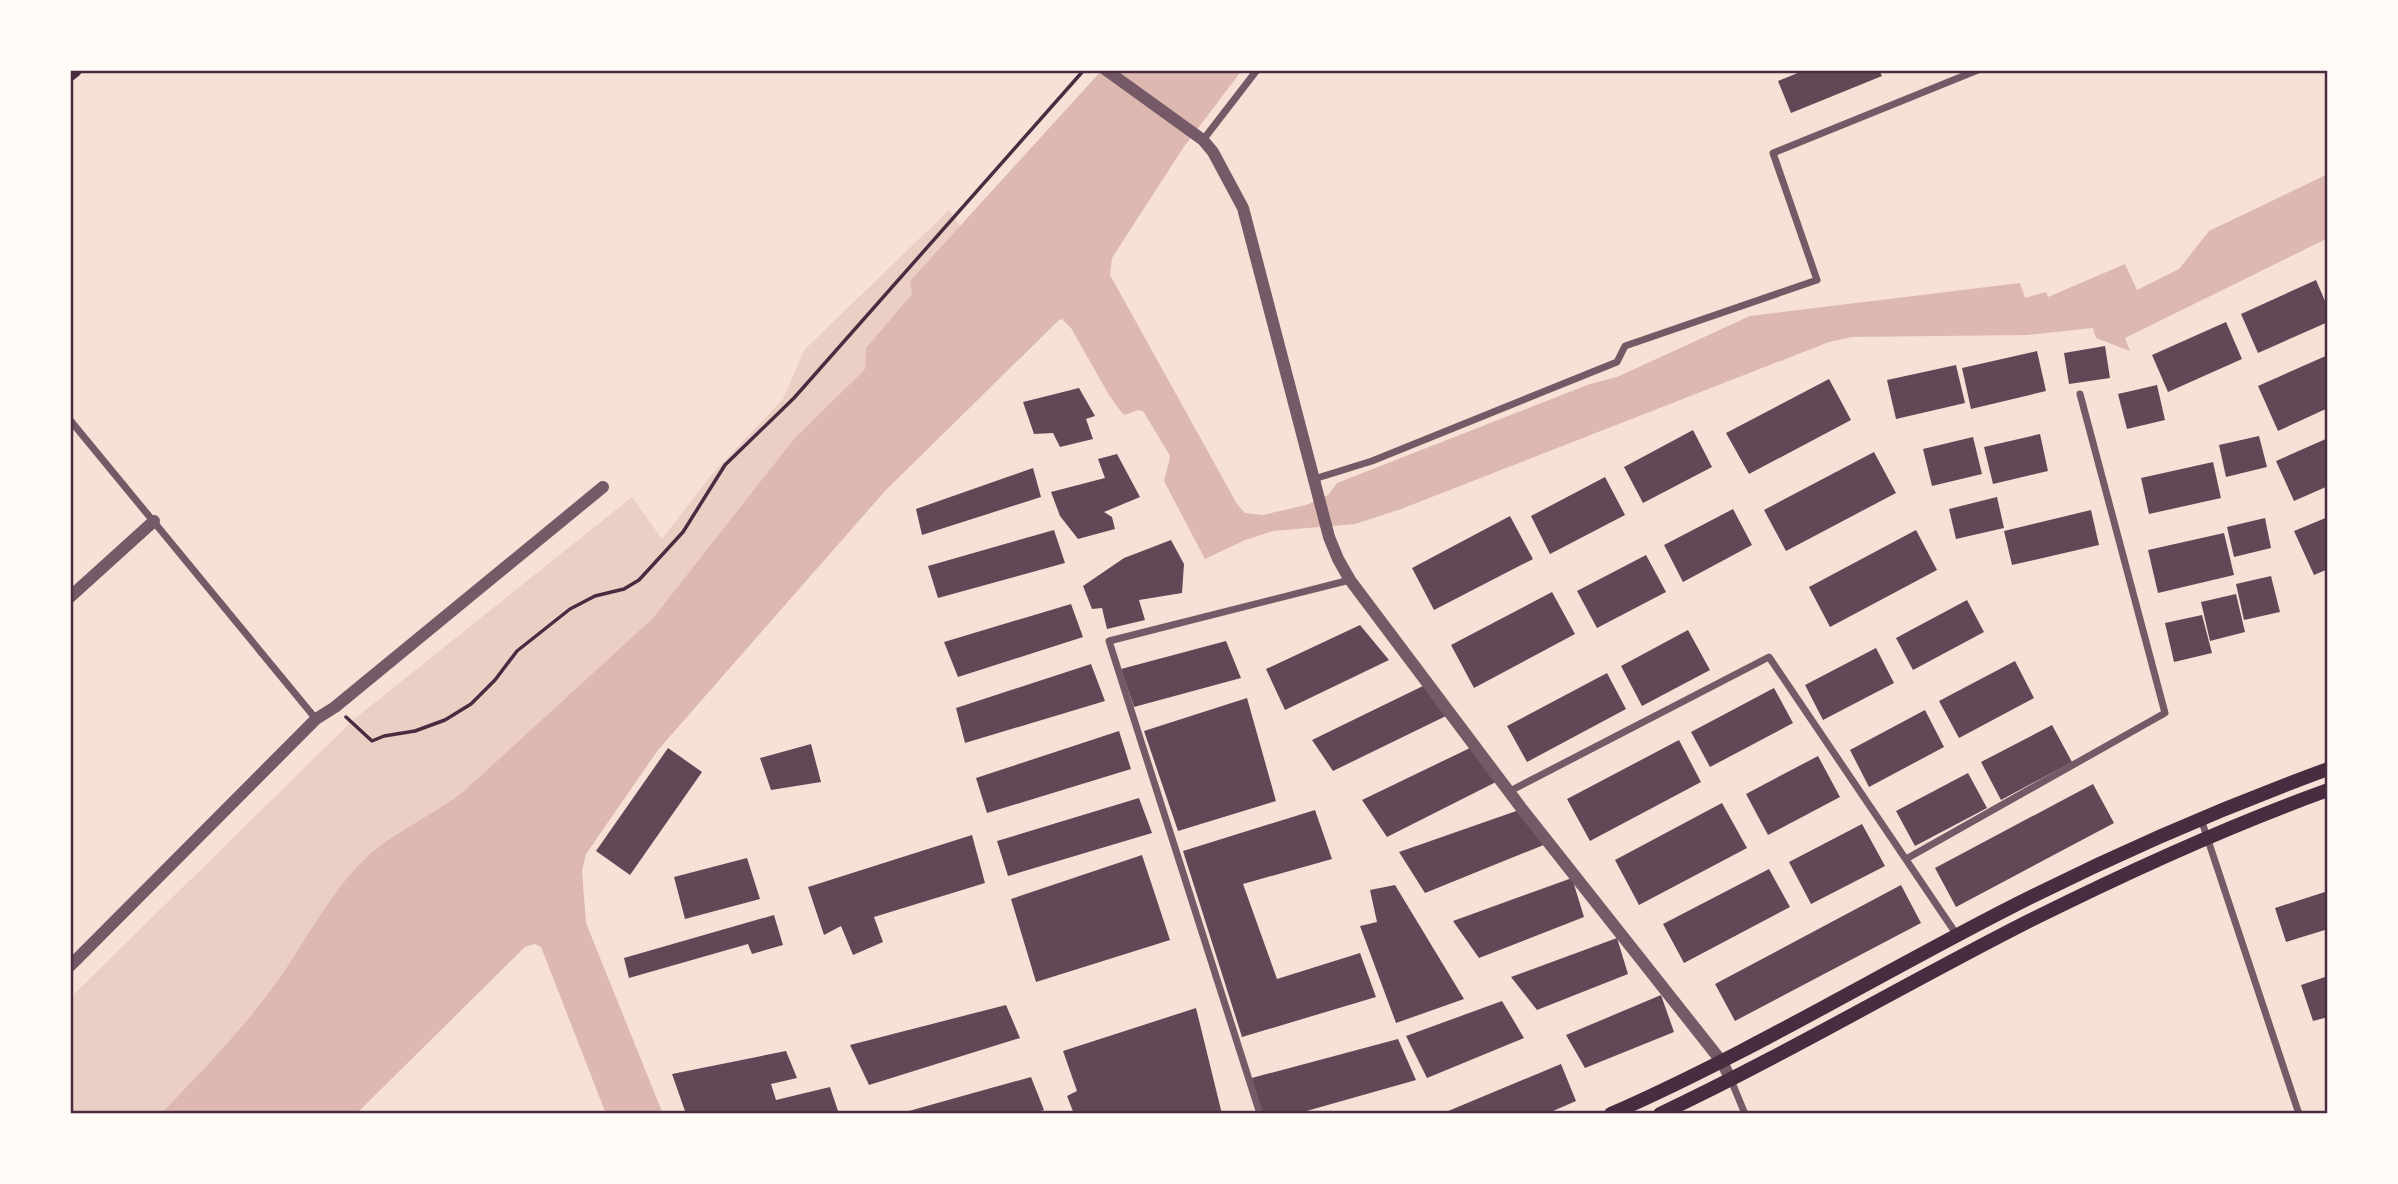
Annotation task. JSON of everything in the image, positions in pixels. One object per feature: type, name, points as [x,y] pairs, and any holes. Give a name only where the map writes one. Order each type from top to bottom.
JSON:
[{"type":"main road","points":[[70,74],[75,70]]},
{"type":"main road","points":[[1611,1114],[1721,1062],[2078,874],[2200,818],[2328,769]]},
{"type":"main road","points":[[1660,1114],[1731,1080],[2024,923],[2134,870],[2328,790]]},
{"type":"street","points":[[1106,70],[1200,138],[1213,152],[1243,208],[1329,537],[1350,580],[1508,792],[1721,1062],[1745,1114]]},
{"type":"street","points":[[1200,138],[1257,70]]},
{"type":"street","points":[[1314,479],[1372,461],[1617,362],[1625,346],[1817,280],[1773,153],[1978,70]]},
{"type":"street","points":[[1906,859],[2165,713],[2080,394]]},
{"type":"street","points":[[70,420],[316,719]]},
{"type":"street","points":[[70,967],[316,719],[335,707],[603,487]]},
{"type":"street","points":[[70,597],[153,521]]},
{"type":"street","points":[[1260,1114],[1110,641],[1350,580]]},
{"type":"street","points":[[1508,792],[1769,657],[1958,935]]},
{"type":"street","points":[[2200,818],[2300,1114]]},
{"type":"path","points":[[335,707],[372,741],[384,736],[415,731],[445,720],[471,704],[495,680],[517,651],[560,617],[595,596],[624,589],[639,580],[683,532],[725,465],[803,388],[1084,70]]},
{"type":"shaded area","points":[[1102,70],[1242,70],[1183,148],[1112,258],[1110,275],[1237,504],[1245,513],[1263,515],[1306,505],[1328,495],[1337,483],[1590,384],[1617,377],[1750,316],[2020,283],[2025,298],[2046,292],[2048,297],[2125,264],[2137,290],[2179,269],[2209,231],[2328,174],[2328,238],[2125,338],[2130,351],[2096,338],[2093,328],[2027,335],[1852,337],[1829,342],[1401,509],[1355,524],[1273,531],[1245,540],[1205,559],[1164,481],[1169,454],[1143,411],[1125,415],[1122,413],[1071,328],[1062,319],[1059,320],[885,491],[658,750],[586,854],[582,871],[586,923],[663,1114],[606,1114],[541,947],[535,944],[525,947],[356,1114],[160,1114],[257,1007],[353,871],[378,847],[464,791],[653,618],[793,440],[865,369],[866,348],[912,294],[910,281]]},
{"type":"shaded area","points":[[949,210],[960,226],[911,281],[912,294],[866,348],[865,369],[793,440],[653,618],[464,791],[445,807],[397,833],[346,880],[271,990],[222,1051],[160,1114],[70,1114],[70,998],[353,720],[632,497],[662,539],[712,474],[783,399],[804,350]]},
{"type":"building","points":[[1805,70],[1879,70],[1882,76],[1791,113],[1778,81]]},
{"type":"building","points":[[2316,280],[2328,308],[2328,322],[2258,353],[2241,314]]},
{"type":"building","points":[[2226,322],[2242,359],[2168,392],[2152,355]]},
{"type":"building","points":[[2105,346],[2110,378],[2069,384],[2064,353]]},
{"type":"building","points":[[2037,351],[2046,391],[1971,409],[1962,368]]},
{"type":"building","points":[[2328,355],[2328,408],[2278,431],[2258,386]]},
{"type":"building","points":[[1956,365],[1965,403],[1896,419],[1887,380]]},
{"type":"building","points":[[1829,379],[1851,420],[1749,474],[1726,433]]},
{"type":"building","points":[[2157,385],[2165,420],[2127,429],[2118,394]]},
{"type":"building","points":[[1079,388],[1095,416],[1086,419],[1093,439],[1060,447],[1053,433],[1034,434],[1023,402]]},
{"type":"building","points":[[1693,430],[1712,467],[1643,503],[1624,467]]},
{"type":"building","points":[[2040,434],[2048,471],[1993,484],[1984,447]]},
{"type":"building","points":[[2259,436],[2267,467],[2226,477],[2219,445]]},
{"type":"building","points":[[1973,437],[1982,474],[1932,486],[1923,449]]},
{"type":"building","points":[[2328,438],[2328,486],[2294,501],[2276,461]]},
{"type":"building","points":[[1874,452],[1896,493],[1786,551],[1764,510]]},
{"type":"building","points":[[1117,454],[1140,497],[1104,512],[1112,517],[1115,529],[1078,539],[1060,516],[1051,492],[1105,478],[1098,459]]},
{"type":"building","points":[[2213,462],[2221,498],[2149,514],[2141,478]]},
{"type":"building","points":[[1033,468],[1041,497],[922,535],[916,509]]},
{"type":"building","points":[[1605,477],[1625,515],[1550,554],[1531,516]]},
{"type":"building","points":[[1997,497],[2004,528],[1956,539],[1949,509]]},
{"type":"building","points":[[1733,509],[1752,545],[1683,582],[1664,545]]},
{"type":"building","points":[[2091,510],[2099,545],[2012,565],[2004,531]]},
{"type":"building","points":[[1510,516],[1533,559],[1434,610],[1412,568]]},
{"type":"building","points":[[2328,517],[2328,569],[2314,575],[2294,531]]},
{"type":"building","points":[[2265,518],[2271,548],[2234,557],[2227,527]]},
{"type":"building","points":[[1054,530],[1065,563],[938,598],[928,566]]},
{"type":"building","points":[[1916,530],[1937,570],[1830,627],[1809,587]]},
{"type":"building","points":[[2224,533],[2234,575],[2158,593],[2148,550]]},
{"type":"building","points":[[1171,540],[1184,564],[1182,593],[1139,600],[1145,620],[1107,629],[1102,608],[1092,609],[1083,586],[1124,558]]},
{"type":"building","points":[[1646,555],[1666,592],[1597,628],[1577,591]]},
{"type":"building","points":[[2271,576],[2280,612],[2244,620],[2236,584]]},
{"type":"building","points":[[1552,592],[1575,634],[1474,688],[1451,645]]},
{"type":"building","points":[[2236,594],[2245,632],[2210,641],[2201,602]]},
{"type":"building","points":[[1967,600],[1984,632],[1913,670],[1896,638]]},
{"type":"building","points":[[1071,604],[1083,637],[958,677],[944,642]]},
{"type":"building","points":[[2202,615],[2212,653],[2174,662],[2165,623]]},
{"type":"building","points":[[1360,625],[1389,660],[1285,710],[1266,669]]},
{"type":"building","points":[[1688,630],[1710,670],[1642,706],[1621,666]]},
{"type":"building","points":[[1226,641],[1241,678],[1134,707],[1121,669]]},
{"type":"building","points":[[1876,648],[1894,683],[1823,720],[1805,685]]},
{"type":"building","points":[[2015,661],[2034,698],[1959,738],[1939,701]]},
{"type":"building","points":[[1091,664],[1105,701],[965,743],[956,708]]},
{"type":"building","points":[[1607,673],[1626,709],[1527,762],[1507,726]]},
{"type":"building","points":[[1425,685],[1448,715],[1333,771],[1312,740]]},
{"type":"building","points":[[1774,688],[1793,723],[1710,767],[1691,732]]},
{"type":"building","points":[[1247,698],[1276,801],[1178,831],[1144,731]]},
{"type":"building","points":[[1925,710],[1944,747],[1869,787],[1850,750]]},
{"type":"building","points":[[2052,725],[2072,762],[2001,800],[1981,762]]},
{"type":"building","points":[[1119,731],[1131,769],[987,813],[976,778]]},
{"type":"building","points":[[1679,740],[1701,782],[1590,841],[1567,799]]},
{"type":"building","points":[[811,744],[821,782],[771,790],[760,758]]},
{"type":"building","points":[[1472,747],[1498,781],[1387,837],[1362,800]]},
{"type":"building","points":[[668,748],[702,772],[630,875],[596,851]]},
{"type":"building","points":[[1818,756],[1840,797],[1768,835],[1746,794]]},
{"type":"building","points":[[1968,773],[1987,808],[1915,846],[1896,811]]},
{"type":"building","points":[[2093,784],[2114,823],[1956,907],[1935,868]]},
{"type":"building","points":[[1139,798],[1152,833],[1008,876],[997,841]]},
{"type":"building","points":[[1722,803],[1747,848],[1639,905],[1615,860]]},
{"type":"building","points":[[1522,809],[1546,844],[1425,893],[1399,852]]},
{"type":"building","points":[[1315,810],[1332,859],[1243,884],[1277,979],[1360,953],[1376,997],[1242,1037],[1183,851]]},
{"type":"building","points":[[1862,824],[1885,866],[1811,904],[1789,862]]},
{"type":"building","points":[[972,835],[985,883],[874,917],[883,942],[853,955],[841,926],[824,935],[808,887]]},
{"type":"building","points":[[1142,855],[1170,940],[1036,982],[1011,899]]},
{"type":"building","points":[[747,858],[760,899],[685,919],[674,877]]},
{"type":"building","points":[[1769,869],[1790,907],[1684,963],[1663,924]]},
{"type":"building","points":[[1572,878],[1584,917],[1479,958],[1453,921]]},
{"type":"building","points":[[1395,885],[1464,999],[1396,1023],[1360,926],[1377,922],[1370,890]]},
{"type":"building","points":[[1901,885],[1921,923],[1735,1021],[1715,984]]},
{"type":"building","points":[[2328,891],[2328,929],[2286,942],[2275,908]]},
{"type":"building","points":[[774,915],[783,945],[752,954],[748,944],[629,978],[624,958]]},
{"type":"building","points":[[1617,938],[1628,974],[1537,1010],[1511,977]]},
{"type":"building","points":[[2328,976],[2328,1017],[2313,1021],[2301,985]]},
{"type":"building","points":[[1661,995],[1674,1032],[1585,1068],[1566,1035]]},
{"type":"building","points":[[1502,1001],[1524,1038],[1427,1078],[1406,1036]]},
{"type":"building","points":[[1006,1005],[1020,1038],[869,1085],[850,1045]]},
{"type":"building","points":[[1196,1008],[1222,1114],[1074,1114],[1067,1096],[1077,1091],[1063,1051]]},
{"type":"building","points":[[1398,1039],[1416,1080],[1296,1114],[1263,1114],[1248,1079]]},
{"type":"building","points":[[786,1051],[797,1078],[771,1084],[776,1100],[830,1087],[839,1114],[686,1114],[672,1074]]},
{"type":"building","points":[[1561,1064],[1576,1101],[1546,1114],[1441,1114]]},
{"type":"building","points":[[1031,1077],[1044,1110],[1032,1114],[898,1114]]}]
